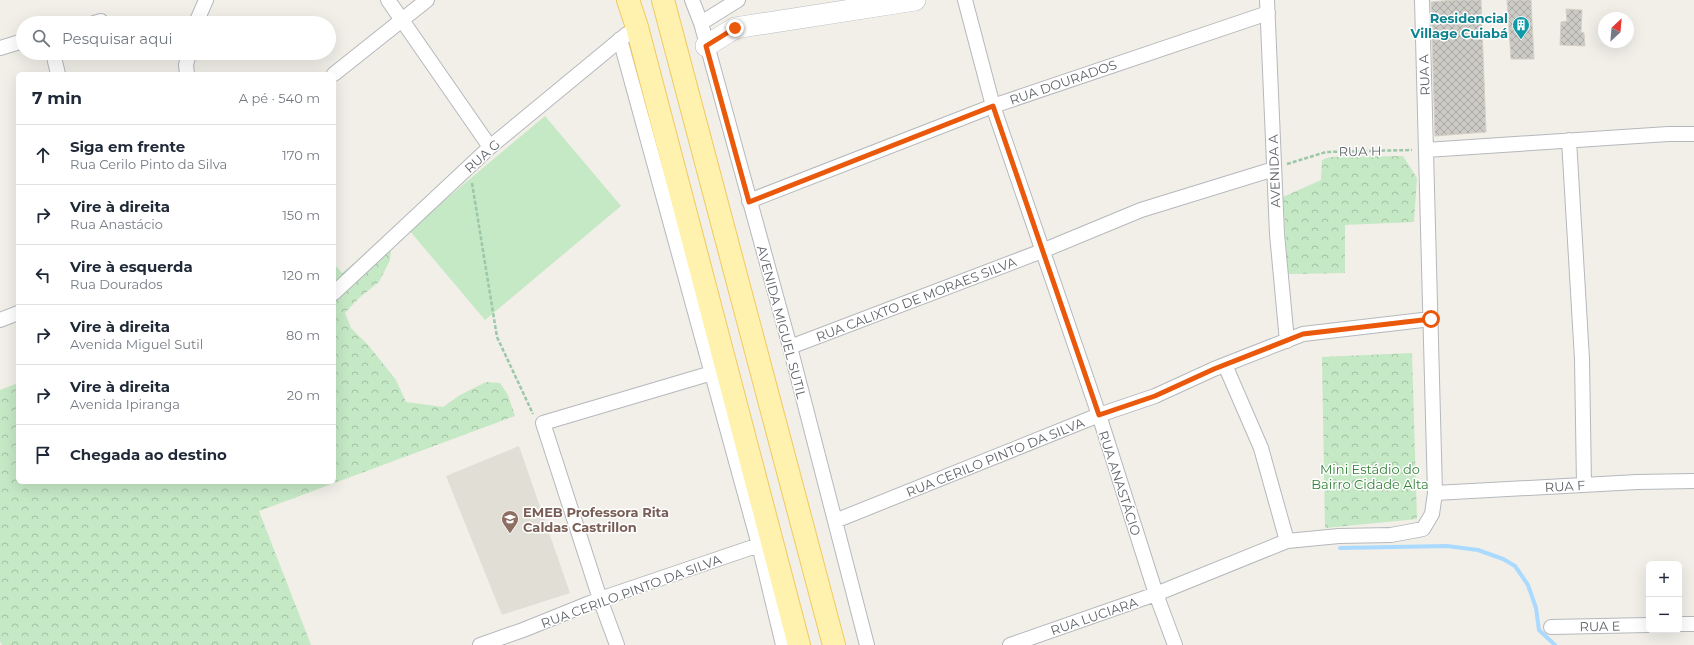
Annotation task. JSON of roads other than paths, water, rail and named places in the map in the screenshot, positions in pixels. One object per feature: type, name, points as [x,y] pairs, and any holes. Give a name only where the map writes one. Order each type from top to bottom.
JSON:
[{"type":"main road","points":[[628,0],[628,33],[799,645]]},
{"type":"main road","points":[[663,0],[834,645]]},
{"type":"street","points":[[199,16],[206,0]]},
{"type":"street","points":[[388,0],[490,147]]},
{"type":"street","points":[[336,72],[427,0]]},
{"type":"street","name":"AVENIDA MIGUEL SUTIL","points":[[692,0],[701,23],[706,46],[790,347],[866,645]]},
{"type":"street","points":[[701,23],[738,0]]},
{"type":"street","points":[[706,46],[735,28],[914,0]]},
{"type":"street","name":"RUA ANASTÁCIO","points":[[965,0],[993,106],[1099,415],[1156,594],[1175,645]]},
{"type":"street","name":"RUA A","points":[[1422,0],[1435,493]]},
{"type":"street","name":"RUA DOURADOS","points":[[749,202],[993,106],[1267,7]]},
{"type":"street","name":"AVENIDA A","points":[[1267,7],[1277,234],[1287,341]]},
{"type":"street","points":[[628,33],[712,373],[759,546],[783,645]]},
{"type":"street","name":"RUA G","points":[[336,291],[490,147],[628,33]]},
{"type":"street","points":[[0,48],[16,44]]},
{"type":"street","points":[[55,60],[58,72]]},
{"type":"street","points":[[187,60],[187,72]]},
{"type":"street","points":[[1426,150],[1668,134],[1694,134]]},
{"type":"street","points":[[1569,140],[1582,359],[1584,485]]},
{"type":"street","points":[[1042,251],[1142,210],[1274,169]]},
{"type":"street","name":"RUA CALIXTO DE MORAES SILVA","points":[[790,347],[1042,251]]},
{"type":"street","points":[[1,316],[16,313]]},
{"type":"street","name":"RUA CERILO PINTO DA SILVA","points":[[835,521],[1099,415],[1155,396],[1225,365],[1303,334],[1431,319]]},
{"type":"street","points":[[1225,365],[1261,448],[1287,542]]},
{"type":"street","points":[[617,645],[600,599],[543,423],[712,373]]},
{"type":"street","name":"RUA F","points":[[1435,493],[1694,481]]},
{"type":"street","name":"RUA LUCIARA","points":[[1010,645],[1156,594],[1287,542],[1338,536],[1391,535],[1423,528],[1432,514],[1435,493]]},
{"type":"street","name":"RUA CERILO PINTO DA SILVA","points":[[480,645],[523,630],[600,599],[759,546]]},
{"type":"street","points":[[1682,624],[1694,624]]},
{"type":"street","name":"RUA E","points":[[1551,627],[1646,625]]},
{"type":"waterway","points":[[1340,548],[1447,546],[1478,550],[1503,559],[1515,566],[1528,585],[1536,608],[1539,630],[1555,645]]},
{"type":"place","name":"Residencial Village Cuiabá","points":[[1521,40]]},
{"type":"place","name":"EMEB Professora Rita Caldas Castrillon","points":[[510,534]]},
{"type":"park label","name":"Mini Estádio do Bairro Cidade Alta","points":[[1370,476]]}]
